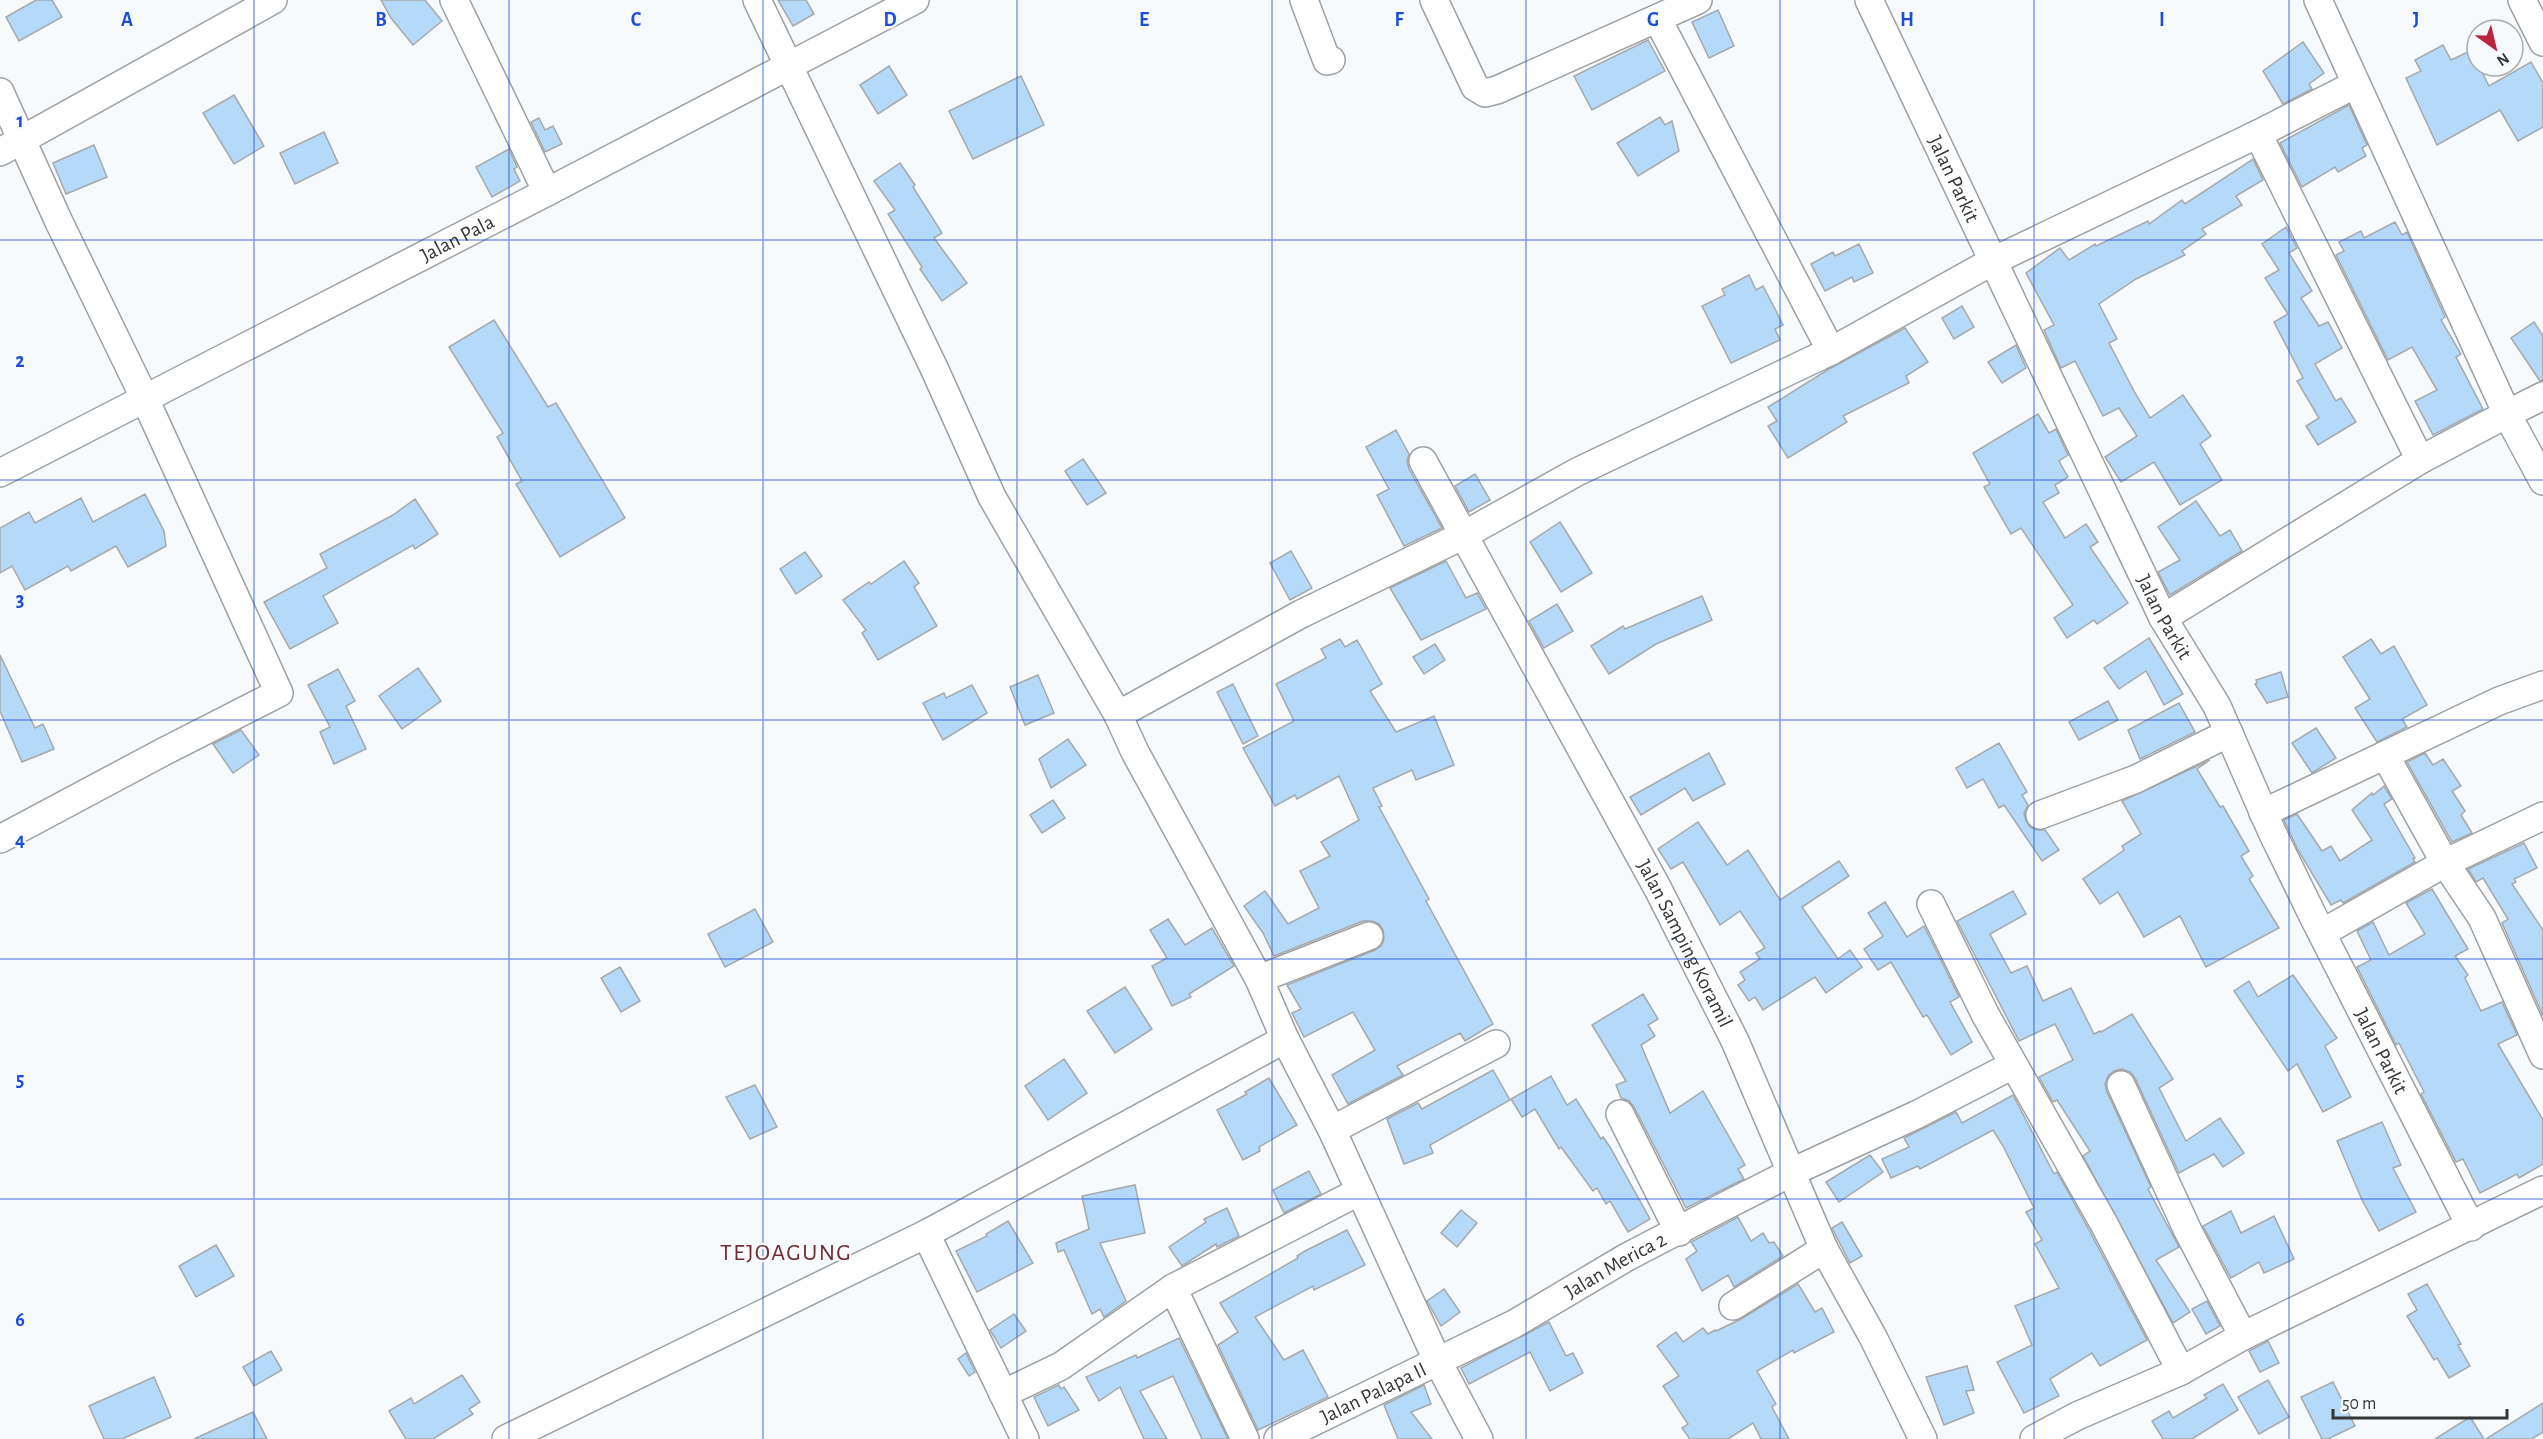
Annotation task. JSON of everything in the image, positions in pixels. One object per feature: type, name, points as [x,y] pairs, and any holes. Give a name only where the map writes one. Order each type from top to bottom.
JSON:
[{"type":"street","points":[[11,146],[273,0]]},
{"type":"street","points":[[454,0],[547,192]]},
{"type":"street","points":[[757,0],[934,368],[992,497],[1118,715],[1135,752],[1259,979],[1285,1039],[1332,1130],[1437,1360],[1479,1439]]},
{"type":"street","name":"Jalan Pala","points":[[0,473],[915,0]]},
{"type":"street","points":[[1304,0],[1327,61],[1331,60]]},
{"type":"street","points":[[1434,0],[1475,87],[1485,93],[1497,90],[1658,20],[1698,0]]},
{"type":"street","name":"Jalan Parkit","points":[[1869,0],[2163,618],[2217,706],[2263,813],[2471,1227]]},
{"type":"street","points":[[2318,0],[2507,414],[2543,481]]},
{"type":"street","points":[[2522,0],[2543,42]]},
{"type":"street","points":[[1658,20],[1831,351]]},
{"type":"street","points":[[1118,715],[1301,614],[1464,535],[1577,472],[1831,351],[1993,261],[2258,134],[2356,84]]},
{"type":"street","points":[[0,92],[11,146],[59,222],[145,399],[279,693],[2,832]]},
{"type":"street","points":[[2258,134],[2420,460]]},
{"type":"street","points":[[2163,618],[2420,460],[2543,396]]},
{"type":"street","name":"Jalan Samping Koramil","points":[[1423,461],[1658,889],[1735,1041],[1824,1249],[1873,1337],[1923,1439]]},
{"type":"street","points":[[2263,813],[2499,701],[2543,685]]},
{"type":"street","points":[[2040,815],[2136,779],[2229,734]]},
{"type":"street","points":[[2385,755],[2445,863],[2482,918],[2543,1055]]},
{"type":"street","points":[[2322,933],[2445,863],[2543,816]]},
{"type":"street","points":[[1931,904],[2013,1065],[2103,1221],[2181,1371]]},
{"type":"street","points":[[1259,979],[1369,936]]},
{"type":"street","points":[[506,1439],[926,1234],[1285,1039]]},
{"type":"street","points":[[1332,1130],[1496,1044]]},
{"type":"street","name":"Jalan Merica 2","points":[[1437,1360],[1514,1324],[1627,1257],[1792,1172],[1916,1116],[2013,1065]]},
{"type":"street","points":[[2121,1084],[2188,1230],[2243,1336]]},
{"type":"street","points":[[1620,1114],[1679,1232]]},
{"type":"street","points":[[2034,1439],[2077,1416],[2181,1371],[2243,1336],[2543,1190]]},
{"type":"street","points":[[1003,1394],[1061,1366],[1173,1288],[1360,1191]]},
{"type":"street","points":[[926,1234],[1025,1439]]},
{"type":"street","points":[[1733,1306],[1824,1249]]},
{"type":"street","points":[[1173,1288],[1245,1439]]},
{"type":"street","name":"Jalan Palapa II","points":[[1278,1439],[1437,1360]]},
{"type":"building","points":[[36,0],[52,0],[62,17],[19,41],[6,17]]},
{"type":"building","points":[[381,0],[425,0],[442,21],[413,45],[391,18]]},
{"type":"building","points":[[778,0],[806,0],[814,14],[793,26]]},
{"type":"building","points":[[1718,10],[1734,46],[1709,58],[1692,22]]},
{"type":"building","points":[[1648,40],[1665,71],[1592,110],[1574,76]]},
{"type":"building","points":[[2303,42],[2324,73],[2309,84],[2312,89],[2283,104],[2263,71]]},
{"type":"building","points":[[2443,45],[2451,60],[2465,53],[2465,78],[2485,78],[2489,86],[2503,78],[2525,78],[2525,65],[2531,62],[2543,83],[2543,127],[2518,141],[2500,110],[2437,145],[2406,78],[2421,71],[2415,60]]},
{"type":"building","points":[[889,66],[907,95],[878,114],[860,85]]},
{"type":"building","points":[[1021,76],[1044,125],[973,159],[949,111]]},
{"type":"building","points":[[234,95],[264,146],[234,164],[203,113]]},
{"type":"building","points":[[2349,105],[2367,145],[2362,148],[2366,156],[2338,172],[2335,167],[2302,187],[2280,143]]},
{"type":"building","points":[[1660,117],[1665,125],[1672,121],[1679,151],[1638,176],[1617,143]]},
{"type":"building","points":[[539,118],[545,130],[553,126],[562,144],[545,152],[531,122]]},
{"type":"building","points":[[324,132],[338,163],[295,184],[280,153]]},
{"type":"building","points":[[94,145],[107,177],[66,194],[53,163]]},
{"type":"building","points":[[509,149],[520,181],[492,197],[476,167]]},
{"type":"building","points":[[2253,159],[2263,180],[2236,196],[2242,205],[2202,229],[2206,234],[2182,251],[2185,255],[2136,279],[2099,304],[2117,339],[2109,343],[2150,418],[2183,395],[2211,436],[2200,444],[2222,480],[2180,505],[2154,462],[2121,482],[2105,457],[2137,436],[2119,408],[2103,416],[2075,361],[2061,368],[2044,330],[2054,325],[2026,273],[2060,248],[2069,260],[2095,244],[2096,246],[2148,221],[2149,224],[2182,200],[2185,204]]},
{"type":"building","points":[[900,163],[942,233],[934,238],[967,283],[942,301],[920,269],[922,267],[888,214],[895,210],[874,181]]},
{"type":"building","points":[[2395,222],[2402,235],[2407,232],[2445,317],[2441,320],[2461,354],[2456,357],[2483,409],[2433,435],[2415,401],[2437,390],[2412,347],[2388,360],[2336,255],[2344,251],[2339,242],[2361,231],[2364,238]]},
{"type":"building","points":[[2286,227],[2297,248],[2289,253],[2312,291],[2301,298],[2319,326],[2328,322],[2342,348],[2315,364],[2336,401],[2341,398],[2356,422],[2318,445],[2306,426],[2319,418],[2297,381],[2303,378],[2274,322],[2288,314],[2265,278],[2279,270],[2262,244]]},
{"type":"building","points":[[1859,244],[1873,273],[1854,282],[1852,277],[1825,291],[1811,264],[1833,252],[1835,256]]},
{"type":"building","points":[[1749,275],[1756,290],[1763,286],[1783,325],[1775,329],[1780,340],[1731,363],[1702,306],[1725,295],[1722,289]]},
{"type":"building","points":[[1962,306],[1974,327],[1954,339],[1942,318]]},
{"type":"building","points":[[494,320],[548,407],[556,403],[625,518],[560,557],[516,484],[522,481],[497,437],[503,433],[449,347]]},
{"type":"building","points":[[2534,322],[2543,336],[2543,380],[2540,381],[2511,338]]},
{"type":"building","points":[[1905,328],[1928,362],[1906,376],[1909,383],[1843,416],[1847,422],[1788,458],[1768,426],[1777,421],[1768,407],[1829,369]]},
{"type":"building","points":[[2016,345],[2026,368],[2002,383],[1988,362]]},
{"type":"building","points":[[2038,414],[2049,433],[2056,429],[2068,455],[2059,461],[2068,477],[2055,485],[2059,493],[2043,502],[2065,538],[2086,524],[2098,542],[2090,547],[2128,603],[2097,624],[2094,620],[2067,638],[2054,618],[2073,605],[2021,528],[2011,534],[1984,487],[1990,484],[1973,453]]},
{"type":"building","points":[[1396,430],[1409,454],[1407,461],[1409,469],[1442,528],[1404,546],[1377,495],[1389,489],[1366,447]]},
{"type":"building","points":[[1083,459],[1106,493],[1087,505],[1065,471]]},
{"type":"building","points":[[1475,474],[1490,500],[1469,512],[1455,486]]},
{"type":"building","points":[[145,494],[164,531],[166,546],[128,567],[116,546],[71,571],[68,566],[25,590],[12,566],[0,573],[0,528],[29,512],[35,523],[81,498],[93,522]]},
{"type":"building","points":[[415,499],[438,534],[415,549],[413,545],[323,596],[338,623],[290,649],[264,602],[327,568],[320,554],[393,515]]},
{"type":"building","points":[[2196,501],[2220,536],[2230,530],[2242,551],[2170,595],[2158,572],[2180,560],[2158,527]]},
{"type":"building","points":[[1560,522],[1592,573],[1561,592],[1530,542]]},
{"type":"building","points":[[1291,551],[1312,588],[1290,600],[1270,563]]},
{"type":"building","points":[[805,552],[822,576],[796,594],[780,569]]},
{"type":"building","points":[[904,561],[919,583],[914,587],[937,626],[878,660],[862,633],[866,630],[843,600]]},
{"type":"building","points":[[1446,561],[1466,598],[1477,593],[1486,609],[1421,640],[1390,588]]},
{"type":"building","points":[[1702,596],[1712,620],[1656,644],[1609,674],[1591,646],[1623,626],[1625,629]]},
{"type":"building","points":[[1557,604],[1573,631],[1544,648],[1529,621]]},
{"type":"building","points":[[2149,638],[2183,694],[2164,705],[2146,671],[2119,689],[2104,668]]},
{"type":"building","points":[[1340,639],[1345,647],[1357,640],[1382,684],[1370,691],[1396,732],[1434,716],[1454,765],[1416,780],[1412,770],[1373,788],[1382,806],[1379,807],[1429,899],[1426,901],[1493,1024],[1465,1041],[1460,1033],[1397,1066],[1403,1075],[1348,1104],[1332,1075],[1375,1050],[1353,1012],[1304,1037],[1292,1013],[1301,1009],[1287,985],[1375,950],[1382,945],[1383,930],[1379,924],[1363,921],[1274,956],[1263,933],[1244,906],[1265,891],[1288,924],[1319,908],[1300,871],[1330,856],[1321,842],[1359,820],[1339,776],[1297,799],[1295,795],[1275,806],[1243,748],[1294,721],[1276,684],[1326,658],[1321,649]]},
{"type":"building","points":[[2371,639],[2381,654],[2394,646],[2427,705],[2402,719],[2407,727],[2377,742],[2355,708],[2370,699],[2343,657]]},
{"type":"building","points":[[1435,644],[1445,660],[1424,674],[1413,657]]},
{"type":"building","points":[[0,655],[35,728],[43,724],[54,749],[22,762],[0,711]]},
{"type":"building","points":[[418,668],[441,701],[402,729],[379,696]]},
{"type":"building","points":[[338,669],[355,701],[346,706],[366,749],[334,764],[320,732],[330,727],[308,685]]},
{"type":"building","points":[[2281,672],[2288,697],[2267,703],[2255,684],[2256,680]]},
{"type":"building","points":[[1038,675],[1054,713],[1025,725],[1010,687]]},
{"type":"building","points":[[1233,684],[1258,736],[1243,744],[1217,692]]},
{"type":"building","points":[[972,685],[987,713],[943,740],[923,703],[944,693],[946,698]]},
{"type":"building","points":[[2108,701],[2118,720],[2079,740],[2069,722]]},
{"type":"building","points":[[2179,703],[2195,732],[2140,759],[2128,730]]},
{"type":"building","points":[[2316,728],[2336,758],[2312,773],[2292,743]]},
{"type":"building","points":[[241,730],[259,755],[233,773],[213,744]]},
{"type":"building","points":[[1068,739],[1086,765],[1051,788],[1039,759]]},
{"type":"building","points":[[1999,743],[2027,792],[2022,795],[2028,805],[2024,813],[2026,821],[2030,827],[2045,830],[2059,850],[2042,861],[2004,805],[1999,808],[1983,779],[1967,788],[1956,768]]},
{"type":"building","points":[[1709,753],[1725,784],[1693,801],[1685,788],[1641,815],[1630,797]]},
{"type":"building","points":[[2425,753],[2433,765],[2443,759],[2461,786],[2452,791],[2465,811],[2461,815],[2472,833],[2452,842],[2407,762]]},
{"type":"building","points":[[2210,760],[2197,769],[2220,807],[2223,806],[2249,851],[2241,856],[2253,876],[2249,879],[2279,928],[2206,967],[2180,916],[2144,937],[2118,892],[2100,904],[2083,879],[2124,850],[2122,846],[2141,834],[2122,801]]},
{"type":"building","points":[[2384,786],[2392,799],[2384,804],[2415,858],[2413,859],[2415,862],[2343,903],[2341,900],[2331,905],[2298,850],[2284,820],[2297,814],[2322,851],[2331,846],[2340,861],[2372,840],[2352,810]]},
{"type":"building","points":[[1053,800],[1065,818],[1042,833],[1030,815]]},
{"type":"building","points":[[1698,822],[1727,865],[1748,850],[1780,900],[1839,861],[1849,876],[1802,907],[1838,959],[1850,950],[1862,967],[1826,993],[1815,977],[1763,1010],[1755,997],[1749,1001],[1738,985],[1745,980],[1740,972],[1760,959],[1756,953],[1765,948],[1740,911],[1720,925],[1683,862],[1671,869],[1658,849]]},
{"type":"building","points":[[2524,843],[2537,868],[2514,879],[2516,882],[2512,884],[2543,930],[2543,1016],[2502,923],[2508,919],[2483,878],[2476,882],[2468,869]]},
{"type":"building","points":[[2432,889],[2468,949],[2455,956],[2468,975],[2465,978],[2481,1011],[2502,1002],[2517,1035],[2498,1044],[2543,1120],[2543,1164],[2519,1178],[2517,1174],[2480,1193],[2463,1159],[2456,1162],[2421,1094],[2424,1092],[2399,1043],[2396,1045],[2357,967],[2371,960],[2357,931],[2373,922],[2389,955],[2425,934],[2406,903]]},
{"type":"building","points":[[2013,891],[2026,914],[1990,934],[2011,973],[2027,966],[2043,1001],[2071,988],[2094,1034],[2132,1014],[2173,1079],[2159,1088],[2186,1141],[2220,1118],[2244,1153],[2223,1167],[2214,1154],[2179,1173],[2135,1078],[2130,1072],[2122,1069],[2108,1076],[2105,1084],[2107,1092],[2151,1187],[2148,1189],[2179,1247],[2156,1260],[2190,1312],[2173,1323],[2083,1156],[2090,1151],[2057,1100],[2053,1102],[2039,1077],[2073,1060],[2055,1024],[2019,1041],[1957,921]]},
{"type":"building","points":[[1885,902],[1907,937],[1924,926],[1959,997],[1950,1002],[1972,1042],[1951,1055],[1927,1015],[1923,1017],[1891,962],[1878,970],[1864,949],[1883,936],[1868,913]]},
{"type":"building","points":[[755,909],[773,942],[725,967],[708,934]]},
{"type":"building","points":[[1168,919],[1185,945],[1212,928],[1234,966],[1189,994],[1191,997],[1172,1006],[1152,966],[1167,958],[1150,930]]},
{"type":"building","points":[[620,967],[640,1001],[621,1012],[601,978]]},
{"type":"building","points":[[2293,975],[2337,1038],[2325,1046],[2351,1097],[2323,1112],[2297,1064],[2288,1071],[2234,991],[2249,981],[2258,997]]},
{"type":"building","points":[[1125,987],[1152,1029],[1115,1053],[1087,1011]]},
{"type":"building","points":[[1643,994],[1658,1019],[1648,1025],[1655,1036],[1641,1045],[1670,1113],[1703,1091],[1745,1165],[1738,1169],[1744,1179],[1686,1208],[1634,1107],[1629,1101],[1621,1098],[1616,1085],[1626,1081],[1592,1025]]},
{"type":"building","points":[[1064,1059],[1087,1093],[1048,1120],[1025,1086]]},
{"type":"building","points":[[1493,1070],[1510,1100],[1430,1145],[1433,1153],[1404,1164],[1387,1119],[1418,1103],[1422,1109]]},
{"type":"building","points":[[1551,1076],[1567,1105],[1576,1099],[1601,1139],[1603,1137],[1610,1147],[1650,1219],[1628,1232],[1610,1201],[1606,1204],[1597,1188],[1593,1191],[1561,1147],[1559,1149],[1535,1109],[1522,1117],[1511,1099]]},
{"type":"building","points":[[1269,1078],[1297,1125],[1259,1147],[1260,1151],[1243,1160],[1217,1110],[1247,1094],[1245,1092]]},
{"type":"building","points":[[755,1085],[777,1127],[750,1139],[726,1097]]},
{"type":"building","points":[[2013,1095],[2054,1174],[2057,1172],[2147,1340],[2100,1366],[2092,1353],[2050,1379],[2059,1396],[2024,1413],[1997,1362],[2032,1345],[2015,1306],[2059,1288],[2035,1244],[2042,1240],[2026,1212],[2034,1208],[2003,1146],[1993,1130],[1920,1169],[1918,1166],[1891,1178],[1882,1159],[1909,1147],[1904,1138],[1956,1112],[1962,1123]]},
{"type":"building","points":[[2382,1122],[2401,1165],[2393,1168],[2416,1212],[2379,1231],[2362,1200],[2337,1141]]},
{"type":"building","points":[[1870,1155],[1883,1172],[1839,1202],[1826,1182]]},
{"type":"building","points":[[1309,1171],[1321,1194],[1284,1213],[1273,1190]]},
{"type":"building","points":[[1135,1185],[1145,1233],[1100,1243],[1126,1301],[1104,1317],[1100,1309],[1092,1314],[1064,1250],[1058,1252],[1056,1243],[1089,1229],[1082,1196]]},
{"type":"building","points":[[1227,1208],[1239,1236],[1217,1247],[1216,1244],[1182,1266],[1169,1247],[1206,1222],[1204,1219]]},
{"type":"building","points":[[1461,1210],[1477,1223],[1457,1247],[1441,1233]]},
{"type":"building","points":[[2231,1211],[2241,1233],[2274,1216],[2294,1259],[2264,1273],[2259,1262],[2231,1278],[2203,1226]]},
{"type":"building","points":[[1738,1217],[1751,1241],[1763,1233],[1769,1243],[1774,1242],[1783,1256],[1734,1287],[1728,1275],[1702,1291],[1686,1259],[1697,1251],[1691,1242]]},
{"type":"building","points":[[1008,1221],[1033,1263],[977,1292],[956,1251],[987,1236],[986,1234]]},
{"type":"building","points":[[1842,1222],[1862,1256],[1850,1263],[1832,1228]]},
{"type":"building","points":[[1347,1230],[1365,1265],[1314,1290],[1313,1286],[1255,1317],[1284,1360],[1303,1350],[1328,1397],[1258,1430],[1218,1345],[1238,1332],[1220,1303],[1298,1258],[1297,1256],[1305,1251]]},
{"type":"building","points":[[216,1245],[234,1276],[196,1297],[179,1266]]},
{"type":"building","points":[[1798,1284],[1815,1312],[1822,1308],[1834,1332],[1794,1353],[1793,1350],[1757,1371],[1776,1404],[1772,1407],[1789,1439],[1761,1439],[1753,1423],[1728,1439],[1690,1439],[1682,1428],[1688,1424],[1663,1386],[1679,1376],[1657,1346],[1676,1332],[1683,1342],[1703,1328],[1708,1334],[1716,1331],[1741,1319]]},
{"type":"building","points":[[2427,1284],[2461,1344],[2458,1345],[2470,1366],[2449,1378],[2437,1358],[2434,1360],[2407,1316],[2417,1310],[2408,1294]]},
{"type":"building","points":[[1444,1289],[1460,1312],[1441,1326],[1427,1301]]},
{"type":"building","points":[[2207,1301],[2220,1326],[2206,1334],[2192,1309]]},
{"type":"building","points":[[1014,1314],[1026,1331],[1001,1348],[990,1330]]},
{"type":"building","points":[[1549,1322],[1566,1356],[1573,1353],[1583,1373],[1550,1391],[1530,1352],[1469,1384],[1461,1368]]},
{"type":"building","points":[[1179,1338],[1228,1439],[1202,1439],[1173,1376],[1140,1391],[1167,1439],[1144,1439],[1120,1387],[1099,1401],[1086,1377],[1136,1355],[1137,1358]]},
{"type":"building","points":[[2268,1341],[2279,1363],[2260,1372],[2249,1351]]},
{"type":"building","points":[[271,1351],[282,1370],[254,1386],[243,1367]]},
{"type":"building","points":[[966,1353],[975,1372],[969,1376],[958,1359]]},
{"type":"building","points":[[1967,1366],[1974,1390],[1966,1391],[1974,1413],[1944,1425],[1926,1377]]},
{"type":"building","points":[[462,1375],[480,1402],[469,1409],[473,1414],[433,1439],[406,1439],[389,1411],[411,1398],[414,1404]]},
{"type":"building","points":[[154,1377],[171,1417],[122,1439],[104,1439],[89,1406]]},
{"type":"building","points":[[2268,1380],[2289,1417],[2259,1434],[2238,1397]]},
{"type":"building","points":[[2333,1382],[2355,1426],[2328,1439],[2322,1439],[2301,1397]]},
{"type":"building","points":[[2223,1384],[2238,1410],[2192,1439],[2163,1439],[2152,1421],[2169,1411],[2173,1418],[2207,1398],[2204,1395]]},
{"type":"building","points":[[1059,1385],[1061,1389],[1064,1387],[1079,1410],[1048,1426],[1034,1397]]},
{"type":"building","points":[[1424,1385],[1431,1404],[1411,1412],[1432,1439],[1398,1439],[1384,1405]]},
{"type":"building","points":[[2543,1403],[2543,1432],[2532,1439],[2486,1439]]},
{"type":"building","points":[[253,1412],[267,1439],[194,1439]]},
{"type":"building","points":[[2470,1417],[2484,1439],[2435,1439]]},
{"type":"district","name":"TEJOAGUNG","points":[[786,1252]]}]
